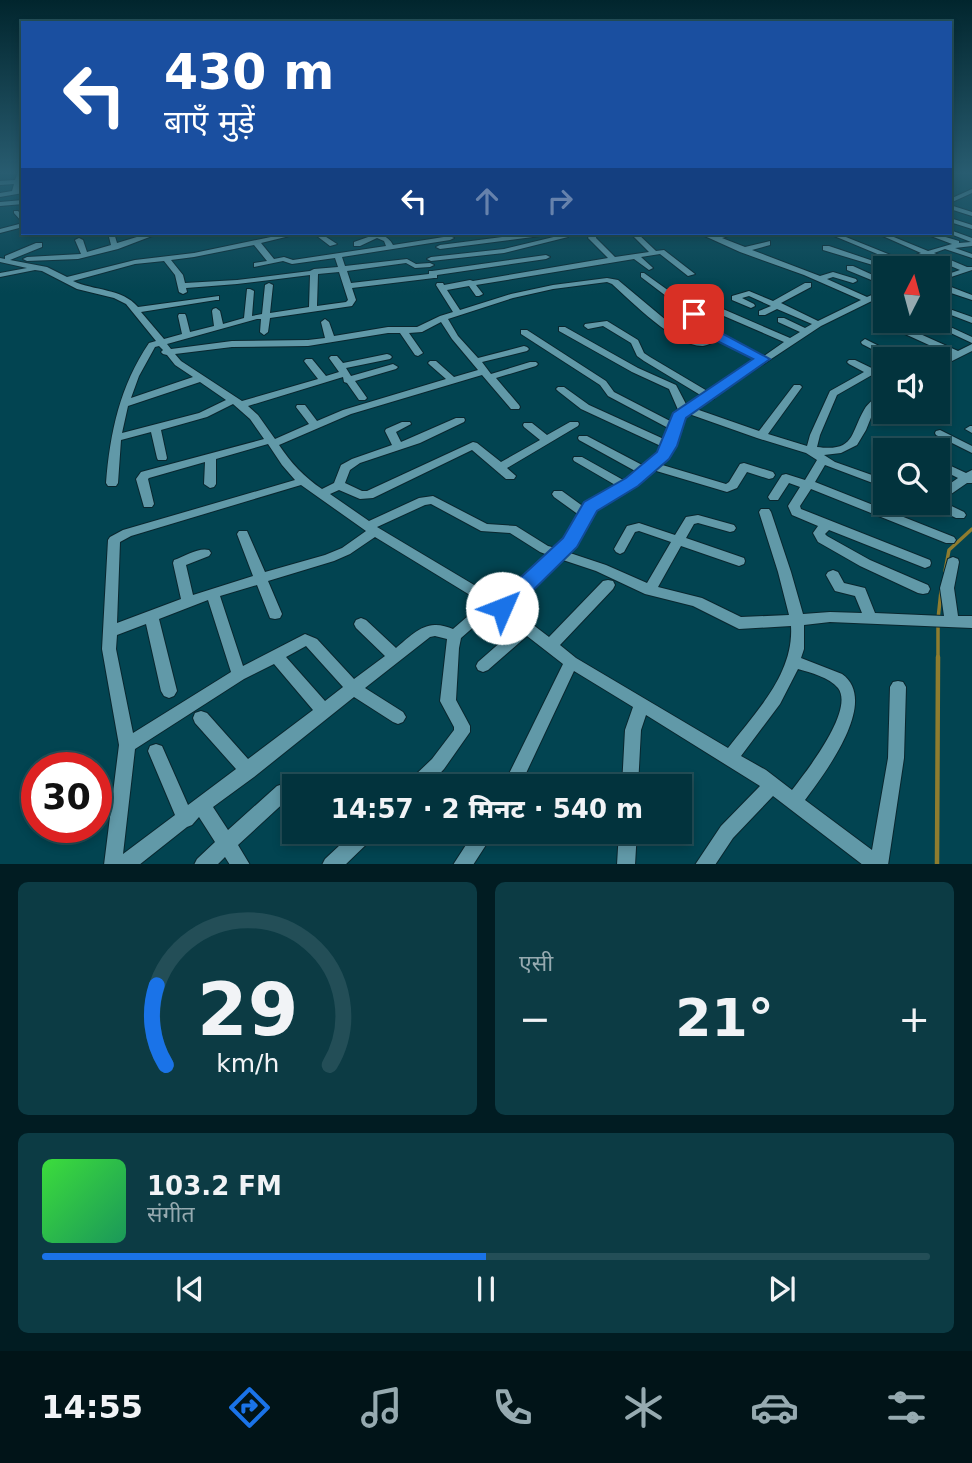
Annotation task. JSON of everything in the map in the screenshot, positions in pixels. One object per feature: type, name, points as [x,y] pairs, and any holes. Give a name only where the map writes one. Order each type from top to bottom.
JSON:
[{"type":"street","points":[[0,231],[21,218]]},
{"type":"street","points":[[952,221],[972,227]]},
{"type":"street","points":[[952,233],[972,244]]},
{"type":"street","points":[[111,235],[115,247]]},
{"type":"street","points":[[3,258],[53,260],[85,255],[148,235]]},
{"type":"street","points":[[66,280],[123,265],[289,235]]},
{"type":"street","points":[[319,235],[333,244]]},
{"type":"street","points":[[357,244],[372,235]]},
{"type":"street","points":[[376,235],[387,240],[391,248]]},
{"type":"street","points":[[421,235],[429,245],[432,268],[458,313]]},
{"type":"street","points":[[257,265],[391,248],[528,235]]},
{"type":"street","points":[[593,235],[592,238],[613,259]]},
{"type":"street","points":[[635,235],[654,253]]},
{"type":"street","points":[[707,235],[865,299]]},
{"type":"street","points":[[715,238],[726,235]]},
{"type":"street","points":[[835,235],[892,256]]},
{"type":"street","points":[[884,235],[970,269]]},
{"type":"street","points":[[932,235],[960,245]]},
{"type":"street","points":[[348,286],[566,236]]},
{"type":"street","points":[[429,245],[450,238]]},
{"type":"street","points":[[79,240],[85,255]]},
{"type":"street","points":[[256,242],[272,262]]},
{"type":"street","points":[[743,250],[767,243]]},
{"type":"street","points":[[918,256],[945,247],[972,244]]},
{"type":"street","points":[[3,258],[39,245]]},
{"type":"street","points":[[945,247],[972,256]]},
{"type":"street","points":[[228,258],[229,248]]},
{"type":"street","points":[[825,248],[873,263]]},
{"type":"street","points":[[442,288],[654,253],[665,253],[691,274]]},
{"type":"street","points":[[162,346],[186,334],[248,319],[349,304],[352,300],[338,255]]},
{"type":"street","points":[[635,256],[646,271],[698,316],[704,328],[763,359]]},
{"type":"street","points":[[183,286],[407,261],[415,266],[432,268],[546,257]]},
{"type":"street","points":[[3,258],[38,267],[92,291],[124,299],[136,310],[162,346],[198,379],[237,402],[303,481],[372,529],[497,605],[571,662],[795,800],[878,864],[896,758],[898,687]]},
{"type":"street","points":[[166,259],[179,275],[183,286],[183,302]]},
{"type":"street","points":[[0,275],[38,267]]},
{"type":"street","points":[[850,268],[873,278]]},
{"type":"street","points":[[950,275],[970,269]]},
{"type":"street","points":[[313,310],[314,271]]},
{"type":"street","points":[[820,279],[835,274],[853,281]]},
{"type":"street","points":[[496,277],[510,296]]},
{"type":"street","points":[[112,483],[124,404],[137,369],[150,347],[290,344],[388,330],[425,329],[443,317],[510,296],[553,287],[613,281],[646,311],[681,335],[701,343],[721,339]]},
{"type":"street","points":[[470,282],[479,294]]},
{"type":"street","points":[[264,332],[269,285]]},
{"type":"street","points":[[762,313],[808,285]]},
{"type":"street","points":[[682,289],[706,305],[791,342]]},
{"type":"street","points":[[950,290],[972,298]]},
{"type":"street","points":[[248,319],[250,291]]},
{"type":"street","points":[[751,306],[735,298],[747,292],[818,324]]},
{"type":"street","points":[[124,864],[429,630],[455,635],[497,605],[558,554],[577,532],[584,513],[590,507],[649,469],[669,446],[678,416],[818,324],[873,296]]},
{"type":"street","points":[[136,310],[216,298]]},
{"type":"street","points":[[216,311],[219,328]]},
{"type":"street","points":[[950,312],[972,320]]},
{"type":"street","points":[[182,316],[186,334]]},
{"type":"street","points":[[443,317],[514,407]]},
{"type":"street","points":[[781,320],[806,332]]},
{"type":"street","points":[[325,322],[330,339]]},
{"type":"street","points":[[588,326],[604,323],[635,342],[640,354],[710,397]]},
{"type":"street","points":[[562,328],[635,370],[673,387],[677,399],[686,411],[811,452],[837,451],[853,443],[873,406]]},
{"type":"street","points":[[403,330],[418,353]]},
{"type":"street","points":[[950,330],[972,340]]},
{"type":"street","points":[[524,332],[603,383],[611,394],[674,427]]},
{"type":"street","points":[[911,333],[957,354]]},
{"type":"street","points":[[865,342],[875,347]]},
{"type":"street","points":[[950,358],[972,347]]},
{"type":"street","points":[[476,361],[524,349]]},
{"type":"street","points":[[117,438],[215,411],[237,402],[324,380],[341,370],[387,357]]},
{"type":"street","points":[[309,361],[324,380]]},
{"type":"street","points":[[852,362],[871,372]]},
{"type":"street","points":[[433,363],[453,381]]},
{"type":"street","points":[[148,504],[143,477],[272,442],[367,405],[453,381],[533,364]]},
{"type":"street","points":[[341,370],[393,367]]},
{"type":"street","points":[[341,370],[362,398]]},
{"type":"street","points":[[811,452],[815,435],[833,393],[871,372]]},
{"type":"street","points":[[124,404],[198,379]]},
{"type":"street","points":[[761,436],[797,387]]},
{"type":"street","points":[[561,389],[585,407],[669,446]]},
{"type":"street","points":[[301,407],[315,425]]},
{"type":"street","points":[[322,494],[339,485],[348,465],[460,420]]},
{"type":"street","points":[[398,447],[390,431],[406,424]]},
{"type":"street","points":[[500,467],[574,424]]},
{"type":"street","points":[[528,425],[547,440]]},
{"type":"street","points":[[155,428],[162,458]]},
{"type":"street","points":[[940,433],[972,450]]},
{"type":"street","points":[[583,438],[649,469],[727,488],[733,485],[744,467],[769,475]]},
{"type":"street","points":[[339,485],[360,495],[369,495],[469,446],[478,447],[510,476]]},
{"type":"street","points":[[811,452],[822,461],[873,479]]},
{"type":"street","points":[[210,484],[211,458]]},
{"type":"street","points":[[578,459],[625,486]]},
{"type":"street","points":[[822,461],[794,509],[800,515],[925,563]]},
{"type":"street","points":[[950,469],[970,478]]},
{"type":"street","points":[[774,497],[786,478],[950,540]]},
{"type":"street","points":[[950,490],[970,478]]},
{"type":"street","points":[[113,864],[127,745],[111,668],[114,540],[127,533],[303,481]]},
{"type":"street","points":[[558,494],[584,513]]},
{"type":"street","points":[[111,631],[212,593],[337,554],[372,529],[430,499],[485,528],[515,531],[558,554],[601,568],[650,590],[696,602],[739,623],[797,619],[972,622]]},
{"type":"street","points":[[950,510],[960,515]]},
{"type":"street","points":[[730,758],[771,705],[797,646],[797,619],[765,512]]},
{"type":"street","points":[[650,590],[691,519],[730,528]]},
{"type":"street","points":[[825,526],[819,533],[822,539],[865,563],[923,589]]},
{"type":"street","points":[[620,549],[635,527],[739,561]]},
{"type":"street","points":[[243,534],[275,614]]},
{"type":"street","points":[[188,602],[179,563],[205,552]]},
{"type":"street","points":[[944,620],[953,562]]},
{"type":"street","points":[[833,575],[840,587],[860,592],[871,619]]},
{"type":"street","points":[[550,646],[608,585]]},
{"type":"street","points":[[212,593],[239,675]]},
{"type":"street","points":[[151,616],[169,691]]},
{"type":"street","points":[[360,624],[394,656]]},
{"type":"street","points":[[483,666],[527,628]]},
{"type":"street","points":[[428,774],[462,732],[462,726],[448,701],[455,635]]},
{"type":"street","points":[[127,745],[239,675],[299,642],[308,640],[353,688],[398,717]]},
{"type":"street","points":[[275,655],[324,711]]},
{"type":"street","points":[[792,661],[835,678],[842,682],[848,692],[843,726],[834,744],[795,800]]},
{"type":"street","points":[[517,774],[571,662]]},
{"type":"street","points":[[631,774],[634,730],[642,704]]},
{"type":"street","points":[[201,718],[248,771]]},
{"type":"street","points":[[156,751],[186,819]]},
{"type":"street","points":[[704,864],[727,832],[772,785]]},
{"type":"street","points":[[203,864],[282,793]]},
{"type":"street","points":[[202,806],[241,864]]},
{"type":"street","points":[[331,864],[353,844]]},
{"type":"street","points":[[462,864],[477,844]]},
{"type":"street","points":[[626,864],[627,844]]},
{"type":"waterway","points":[[945,571],[949,550],[972,529]]},
{"type":"waterway","points":[[938,619],[941,591]]},
{"type":"waterway","points":[[938,626],[938,657]]},
{"type":"waterway","points":[[937,864],[938,657]]},
{"type":"route","points":[[502,608],[570,542],[584,513],[590,507],[632,482],[663,455],[669,446],[678,416],[703,402],[763,359],[708,331],[701,318],[694,314]]}]
